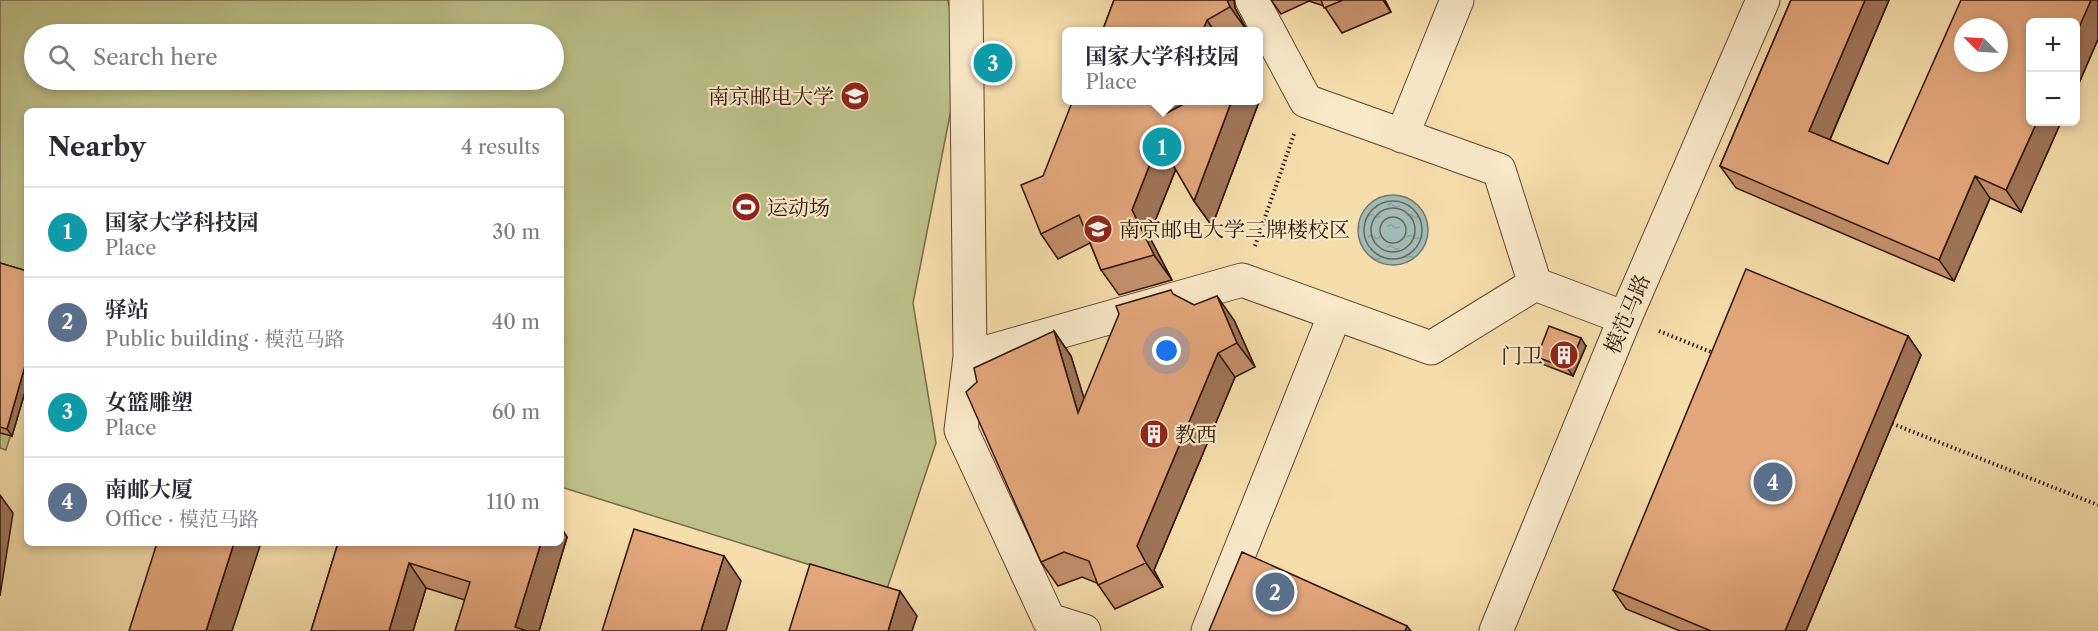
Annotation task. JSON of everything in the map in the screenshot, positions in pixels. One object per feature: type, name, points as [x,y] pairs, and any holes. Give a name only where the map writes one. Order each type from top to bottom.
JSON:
[{"type":"street","points":[[966,0],[970,357],[961,430],[1049,620],[1084,631]]},
{"type":"street","points":[[1252,0],[1306,101],[1499,170],[1536,284]]},
{"type":"street","points":[[1402,136],[1457,0]]},
{"type":"street","name":"模范马路","points":[[1496,631],[1625,318],[1763,0]]},
{"type":"street","points":[[970,357],[1242,280],[1431,348],[1536,284]]},
{"type":"street","points":[[1536,284],[1625,318]]},
{"type":"street","points":[[1208,631],[1335,314]]},
{"type":"path","points":[[1242,280],[1306,101]]},
{"type":"path","points":[[1625,318],[1717,354]]},
{"type":"path","points":[[1880,419],[2098,505]]},
{"type":"green space","name":"运动场","points":[[0,0],[948,0],[960,64],[913,303],[936,443],[887,589],[564,488],[564,108],[24,108],[24,392],[6,450],[0,448]]},
{"type":"water","points":[[1400,195],[1413,201],[1422,210],[1426,216],[1428,230],[1426,244],[1418,255],[1407,263],[1386,265],[1368,255],[1360,244],[1358,223],[1368,205],[1379,197]]},
{"type":"building","points":[[1114,0],[1227,0],[1230,7],[1207,20],[1204,27],[1104,27]]},
{"type":"building","points":[[1321,0],[1343,0],[1324,8]]},
{"type":"building","points":[[1791,0],[1865,0],[1809,131],[1888,164],[1961,0],[2091,0],[2080,25],[2080,18],[2026,18],[2026,126],[2035,126],[2006,190],[1975,176],[1939,260],[1720,166]]},
{"type":"building","points":[[1071,105],[1171,105],[1167,113],[1182,105],[1230,105],[1194,201],[1159,141],[1132,210],[1154,255],[1101,270],[1079,215],[1041,234],[1021,185],[1043,176]]},
{"type":"building","points":[[0,263],[24,270],[24,370],[7,429],[0,427]]},
{"type":"building","points":[[1746,269],[1908,336],[1785,631],[1711,631],[1613,590]]},
{"type":"building","name":"教西","points":[[1171,290],[1173,294],[1194,305],[1217,296],[1237,343],[1218,353],[1137,546],[1146,563],[1098,585],[1089,561],[1064,552],[1041,562],[966,392],[977,382],[974,368],[1054,331],[1078,413],[1119,314],[1116,306]]},
{"type":"building","name":"门卫","points":[[1549,326],[1581,338],[1568,369],[1537,357]]},
{"type":"building","points":[[634,529],[724,556],[701,631],[602,631]]},
{"type":"building","points":[[156,546],[233,546],[206,631],[129,631]]},
{"type":"building","points":[[337,546],[540,546],[515,627],[527,631],[455,631],[470,582],[409,563],[389,631],[311,631]]},
{"type":"building","points":[[1242,552],[1407,626],[1405,631],[1209,631]]},
{"type":"building","points":[[810,564],[900,591],[888,631],[789,631]]},
{"type":"place","name":"女篮雕塑","points":[[993,63]]},
{"type":"place","name":"南京邮电大学","points":[[855,96]]},
{"type":"place","name":"国家大学科技园","points":[[1162,147]]},
{"type":"place","name":"运动场","points":[[746,207]]},
{"type":"place","name":"南京邮电大学三牌楼校区","points":[[1098,229]]},
{"type":"place","name":"门卫","points":[[1564,355]]},
{"type":"place","name":"教西","points":[[1154,434]]},
{"type":"place","name":"南邮大厦","points":[[1773,482]]},
{"type":"place","name":"驿站","points":[[1275,592]]}]
